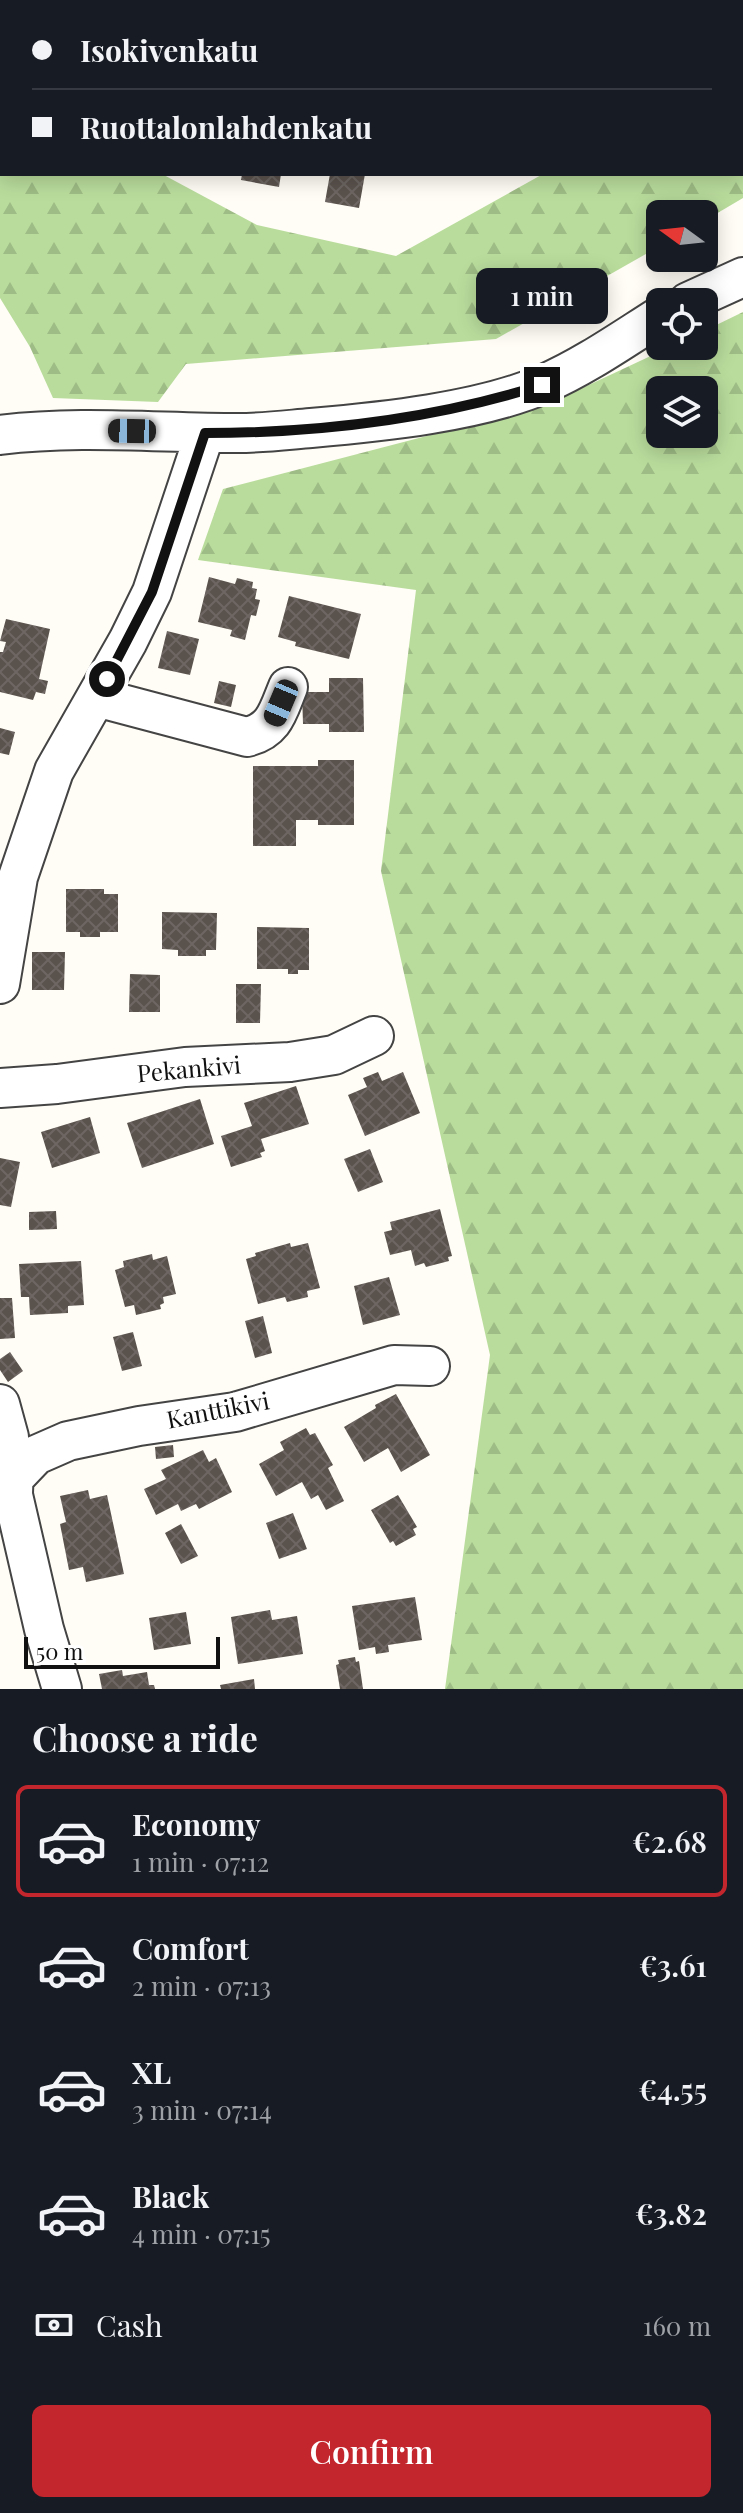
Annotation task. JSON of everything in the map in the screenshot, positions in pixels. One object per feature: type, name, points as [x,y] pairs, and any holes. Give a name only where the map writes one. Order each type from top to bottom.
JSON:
[{"type":"street","points":[[718,288],[743,277]]},
{"type":"street","points":[[0,435],[86,430],[244,433],[356,424],[488,402],[542,385],[582,365],[646,325]]},
{"type":"street","points":[[0,984],[18,877],[54,771],[152,592],[205,433]]},
{"type":"street","points":[[96,697],[247,737],[261,733],[275,719],[288,687]]},
{"type":"street","name":"Pekankivi","points":[[0,1088],[57,1084],[185,1067],[290,1062],[334,1055],[374,1036]]},
{"type":"street","name":"Kanttikivi","points":[[7,1466],[68,1441],[139,1426],[235,1412],[394,1365],[430,1366]]},
{"type":"street","points":[[0,1404],[9,1437],[7,1466],[13,1495],[44,1629],[62,1689]]},
{"type":"green space","points":[[0,176],[166,176],[257,225],[396,256],[539,176],[743,176],[743,198],[718,213],[718,200],[646,200],[646,254],[496,339],[186,364],[158,402],[53,398],[30,347],[0,298]]},
{"type":"green space","points":[[743,312],[743,1689],[445,1689],[490,1355],[381,871],[416,590],[198,560],[223,489],[546,405],[646,358],[718,360],[718,324]]},
{"type":"building","points":[[242,176],[281,176],[279,187],[241,180]]},
{"type":"building","points":[[330,176],[365,176],[359,208],[325,202]]},
{"type":"building","points":[[209,577],[235,584],[237,578],[253,582],[252,588],[257,589],[255,599],[260,600],[256,616],[251,615],[245,640],[230,636],[232,630],[198,622]]},
{"type":"building","points":[[289,596],[361,614],[349,659],[295,646],[296,642],[278,637]]},
{"type":"building","points":[[6,619],[50,629],[39,679],[48,681],[45,694],[36,692],[33,700],[0,692],[0,652],[3,652],[6,642],[0,641]]},
{"type":"building","points":[[167,631],[199,639],[190,675],[158,668]]},
{"type":"building","points":[[329,678],[363,678],[364,732],[329,732],[329,724],[303,724],[302,692],[329,692]]},
{"type":"building","points":[[219,681],[236,685],[231,707],[214,703]]},
{"type":"building","points":[[0,728],[15,732],[9,755],[0,753]]},
{"type":"building","points":[[318,760],[354,760],[354,825],[318,825],[318,820],[296,820],[296,846],[253,846],[253,766],[318,766]]},
{"type":"building","points":[[66,889],[104,889],[104,894],[118,894],[118,932],[100,932],[100,937],[80,937],[80,932],[66,932]]},
{"type":"building","points":[[162,912],[217,913],[216,950],[206,950],[206,956],[178,956],[178,950],[162,949]]},
{"type":"building","points":[[257,927],[309,928],[309,970],[288,974],[288,969],[257,969]]},
{"type":"building","points":[[32,952],[65,952],[64,990],[32,990]]},
{"type":"building","points":[[130,974],[160,975],[160,1012],[129,1012]]},
{"type":"building","points":[[236,984],[261,984],[260,1023],[236,1023]]},
{"type":"building","points":[[378,1072],[382,1081],[403,1072],[420,1113],[365,1136],[348,1095],[367,1087],[363,1078]]},
{"type":"building","points":[[296,1086],[309,1124],[261,1139],[265,1151],[260,1153],[262,1157],[231,1167],[221,1136],[252,1126],[244,1103]]},
{"type":"building","points":[[200,1099],[214,1144],[142,1168],[127,1123]]},
{"type":"building","points":[[90,1117],[100,1153],[52,1168],[41,1132]]},
{"type":"building","points":[[370,1149],[383,1182],[358,1192],[344,1159]]},
{"type":"building","points":[[0,1158],[20,1162],[11,1207],[0,1205]]},
{"type":"building","points":[[440,1209],[452,1256],[448,1257],[449,1261],[426,1267],[424,1263],[415,1266],[411,1250],[390,1255],[384,1232],[392,1230],[390,1222]]},
{"type":"building","points":[[56,1211],[57,1229],[29,1230],[29,1212]]},
{"type":"building","points":[[290,1243],[291,1247],[308,1243],[320,1288],[307,1291],[308,1297],[287,1302],[285,1297],[258,1304],[246,1259],[256,1256],[255,1253]]},
{"type":"building","points":[[152,1254],[153,1260],[167,1256],[176,1294],[163,1297],[161,1309],[136,1315],[134,1305],[125,1307],[115,1270],[124,1267],[123,1261]]},
{"type":"building","points":[[81,1261],[84,1305],[68,1306],[68,1313],[30,1315],[29,1297],[21,1297],[19,1264]]},
{"type":"building","points":[[389,1277],[400,1315],[363,1325],[354,1286]]},
{"type":"building","points":[[0,1298],[12,1298],[15,1338],[0,1339]]},
{"type":"building","points":[[263,1316],[272,1353],[255,1358],[245,1321]]},
{"type":"building","points":[[133,1332],[142,1366],[122,1371],[113,1337]]},
{"type":"building","points":[[10,1352],[23,1371],[8,1382],[0,1370],[0,1359]]},
{"type":"building","points":[[396,1394],[430,1455],[401,1472],[388,1448],[364,1462],[344,1427]]},
{"type":"building","points":[[306,1428],[310,1435],[315,1433],[333,1465],[328,1468],[344,1501],[326,1510],[318,1495],[311,1499],[302,1482],[276,1496],[259,1464],[284,1450],[280,1442]]},
{"type":"building","points":[[173,1445],[174,1457],[156,1459],[155,1447]]},
{"type":"building","points":[[203,1450],[209,1462],[216,1458],[232,1492],[199,1509],[196,1504],[181,1511],[178,1504],[156,1515],[144,1489],[166,1479],[161,1470]]},
{"type":"building","points":[[88,1490],[90,1499],[107,1495],[124,1574],[86,1582],[83,1567],[69,1570],[60,1524],[66,1522],[60,1496]]},
{"type":"building","points":[[398,1495],[417,1527],[413,1529],[416,1535],[396,1546],[393,1541],[390,1543],[371,1510]]},
{"type":"building","points":[[293,1513],[307,1549],[279,1559],[266,1523]]},
{"type":"building","points":[[181,1524],[198,1556],[181,1564],[165,1533]]},
{"type":"building","points":[[415,1597],[422,1640],[388,1645],[389,1652],[376,1654],[375,1647],[359,1650],[352,1606]]},
{"type":"building","points":[[270,1610],[272,1620],[297,1616],[303,1654],[238,1664],[231,1617]]},
{"type":"building","points":[[186,1612],[191,1644],[154,1650],[149,1618]]},
{"type":"building","points":[[355,1657],[356,1662],[359,1661],[363,1689],[340,1689],[338,1660]]},
{"type":"building","points":[[122,1670],[123,1676],[147,1672],[149,1685],[154,1685],[155,1689],[102,1689],[99,1674]]},
{"type":"building","points":[[254,1679],[255,1689],[221,1689],[220,1685]]},
{"type":"route","points":[[107,679],[152,592],[205,433],[356,424],[488,402],[542,385]]}]
